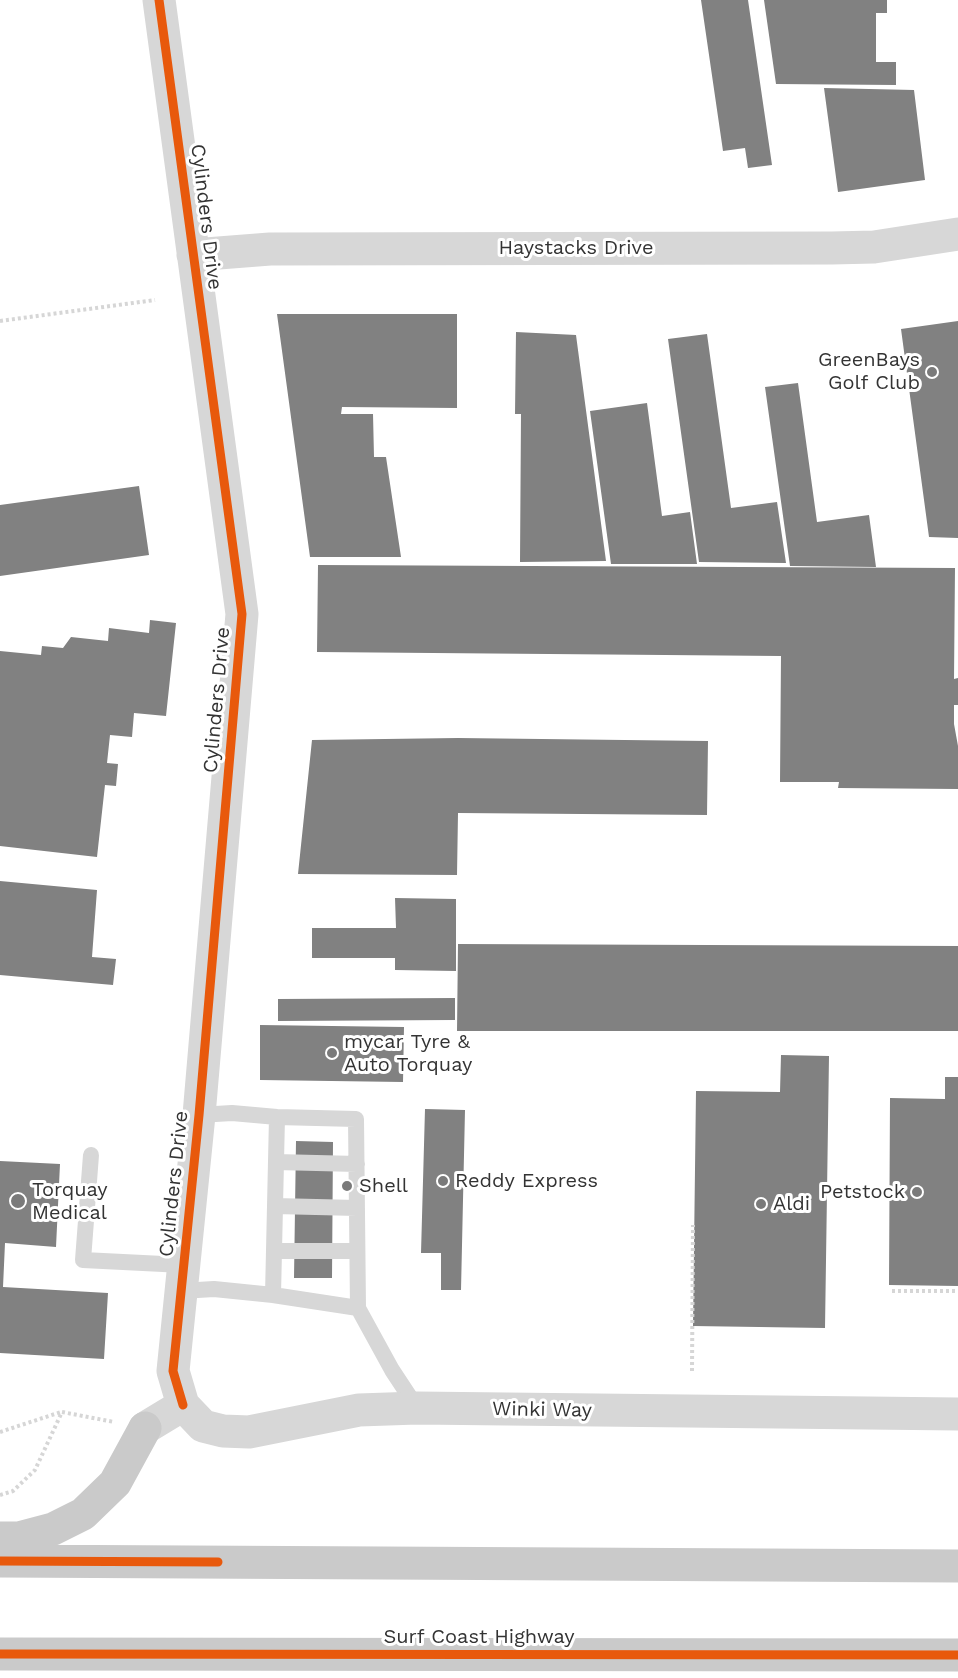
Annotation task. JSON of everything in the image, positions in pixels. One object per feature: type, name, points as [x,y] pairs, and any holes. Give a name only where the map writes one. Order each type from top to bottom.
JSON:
[{"type":"main road","points":[[0,1538],[20,1538],[54,1529],[83,1514],[115,1483],[145,1428]]},
{"type":"main road","points":[[0,1561],[958,1566]]},
{"type":"main road","name":"Surf Coast Highway","points":[[0,1654],[958,1655]]},
{"type":"street","name":"Cylinders Drive","points":[[159,0],[242,614],[199,1115],[173,1371],[183,1405]]},
{"type":"street","name":"Haystacks Drive","points":[[193,255],[282,249],[874,247],[958,234]]},
{"type":"street","name":"Winki Way","points":[[183,1405],[203,1426],[224,1431],[249,1432],[359,1410],[417,1408],[958,1414]]},
{"type":"street","points":[[145,1428],[183,1405]]},
{"type":"lane","points":[[199,1115],[232,1113],[277,1117],[356,1119],[357,1308],[392,1370],[417,1408]]},
{"type":"lane","points":[[273,1295],[277,1117]]},
{"type":"lane","points":[[91,1155],[83,1260],[182,1278],[214,1289],[273,1295],[357,1308]]},
{"type":"lane","points":[[276,1162],[357,1164]]},
{"type":"lane","points":[[275,1206],[357,1208]]},
{"type":"lane","points":[[274,1251],[357,1251]]},
{"type":"path","points":[[0,321],[155,300]]},
{"type":"path","points":[[692,1371],[693,1225]]},
{"type":"path","points":[[892,1291],[958,1291]]},
{"type":"path","points":[[0,1432],[62,1412],[145,1428]]},
{"type":"path","points":[[0,1495],[13,1491],[35,1470],[62,1412]]},
{"type":"building","points":[[701,0],[748,0],[772,165],[748,168],[745,148],[723,151]]},
{"type":"building","points":[[764,0],[887,0],[887,13],[876,13],[876,62],[896,62],[896,85],[776,84]]},
{"type":"building","points":[[824,88],[914,90],[925,180],[838,192]]},
{"type":"building","points":[[277,314],[457,314],[457,408],[342,407],[341,414],[373,414],[374,457],[386,457],[401,557],[310,557]]},
{"type":"building","points":[[958,321],[958,538],[929,537],[901,329]]},
{"type":"building","points":[[516,332],[576,335],[606,561],[520,562],[521,414],[515,414]]},
{"type":"building","points":[[707,334],[731,508],[777,502],[786,563],[699,562],[668,339]]},
{"type":"building","points":[[798,383],[817,522],[869,515],[876,567],[790,566],[765,387]]},
{"type":"building","points":[[647,403],[662,516],[690,512],[697,564],[611,564],[590,411]]},
{"type":"building","points":[[139,486],[149,555],[0,576],[0,505]]},
{"type":"building","points":[[318,565],[955,568],[954,679],[958,678],[958,705],[954,705],[954,724],[958,746],[958,789],[838,788],[839,782],[780,782],[781,656],[317,652]]},
{"type":"building","points":[[150,620],[176,623],[166,716],[134,713],[132,737],[110,735],[107,763],[118,764],[116,786],[105,785],[97,857],[0,846],[0,651],[41,655],[42,646],[63,648],[71,637],[108,641],[109,628],[149,633]]},
{"type":"building","points":[[458,738],[708,741],[707,815],[458,813],[457,875],[298,874],[312,740]]},
{"type":"building","points":[[0,881],[97,890],[92,957],[116,959],[113,985],[0,975]]},
{"type":"building","points":[[395,898],[456,899],[456,971],[395,970],[395,958],[312,958],[312,928],[396,928]]},
{"type":"building","points":[[458,944],[958,946],[958,1031],[457,1031]]},
{"type":"building","points":[[455,998],[455,1020],[278,1021],[278,999]]},
{"type":"building","name":"mycar Tyre & Auto Torquay","points":[[260,1025],[404,1027],[403,1082],[260,1080]]},
{"type":"building","name":"Aldi","points":[[781,1055],[829,1056],[825,1328],[693,1326],[696,1091],[780,1092]]},
{"type":"building","name":"Petstock","points":[[945,1077],[958,1077],[958,1286],[889,1285],[890,1098],[945,1099]]},
{"type":"building","name":"Reddy Express","points":[[425,1109],[465,1110],[461,1290],[441,1290],[441,1253],[421,1253]]},
{"type":"building","points":[[296,1141],[333,1142],[332,1278],[294,1278]]},
{"type":"building","points":[[0,1161],[60,1164],[56,1247],[5,1243],[3,1287],[108,1293],[104,1359],[0,1353]]},
{"type":"cycle path","points":[[159,0],[242,614],[199,1115],[173,1371],[183,1405]]},
{"type":"cycle path","points":[[0,1561],[218,1562]]},
{"type":"cycle path","points":[[0,1654],[958,1655]]},
{"type":"place","name":"GreenBays Golf Club","points":[[932,372]]},
{"type":"place","name":"mycar Tyre & Auto Torquay","points":[[332,1053]]},
{"type":"place","name":"Reddy Express","points":[[443,1181]]},
{"type":"place","name":"Shell","points":[[347,1186]]},
{"type":"place","name":"Petstock","points":[[917,1192]]},
{"type":"place","name":"Torquay Medical","points":[[18,1201]]},
{"type":"place","name":"Aldi","points":[[761,1204]]}]
